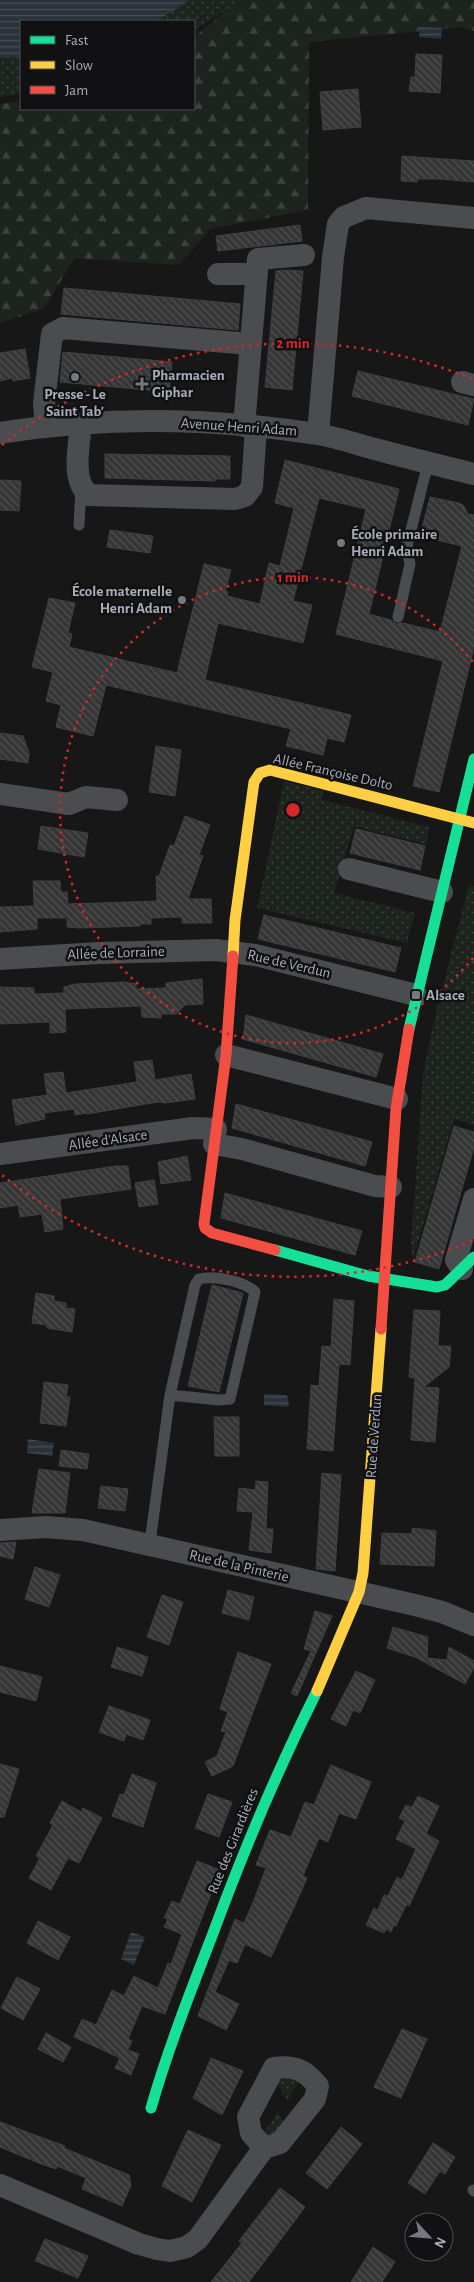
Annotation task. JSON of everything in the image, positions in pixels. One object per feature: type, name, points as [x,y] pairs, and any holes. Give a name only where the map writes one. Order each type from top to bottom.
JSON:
[{"type":"street","points":[[318,434],[333,257],[338,224],[344,217],[366,208],[474,218]]},
{"type":"street","points":[[81,425],[79,461],[81,486],[89,495],[235,499],[245,496],[252,487],[250,344],[258,259],[304,255]]},
{"type":"street","points":[[218,274],[256,274]]},
{"type":"street","points":[[46,427],[44,403],[52,334],[63,328],[250,344]]},
{"type":"street","name":"Avenue Henri Adam","points":[[0,433],[81,425],[193,422],[250,426],[318,434],[474,474]]},
{"type":"street","name":"Rue de Verdun","points":[[359,1592],[363,1574],[370,1498],[397,1100],[416,995],[474,759]]},
{"type":"street","name":"Allée Françoise Dolto","points":[[232,952],[254,782],[256,776],[263,771],[270,770],[460,820]]},
{"type":"street","points":[[0,794],[69,804],[86,797],[117,800]]},
{"type":"street","points":[[460,820],[474,823]]},
{"type":"street","points":[[349,869],[442,892]]},
{"type":"street","name":"Rue de Verdun","points":[[416,995],[232,952],[232,978],[226,1054],[204,1224],[208,1231],[368,1276],[436,1287],[445,1285],[468,1263]]},
{"type":"street","name":"Allée de Lorraine","points":[[0,959],[98,953],[232,952]]},
{"type":"street","points":[[226,1054],[397,1100]]},
{"type":"street","name":"Allée d'Alsace","points":[[0,1154],[193,1128],[215,1137]]},
{"type":"street","points":[[215,1137],[242,1149],[375,1186],[391,1188]]},
{"type":"street","name":"Rue de Verdun","points":[[468,1263],[456,1260],[474,1199]]},
{"type":"street","name":"Rue de la Pinterie","points":[[0,1530],[68,1528],[359,1592],[442,1612],[474,1625]]},
{"type":"street","name":"Rue des Girardières","points":[[151,2108],[169,2047],[224,1903],[279,1767],[318,1691],[359,1592]]},
{"type":"street","points":[[0,2185],[111,2232],[158,2249],[170,2251],[188,2247],[198,2239],[264,2148]]},
{"type":"lane","points":[[398,617],[410,564],[407,550],[408,542],[428,463]]},
{"type":"lane","points":[[79,525],[81,486]]},
{"type":"lane","points":[[147,1545],[151,1535],[170,1395],[195,1286],[199,1279],[208,1277],[250,1287],[255,1292],[230,1398],[219,1400],[170,1395]]},
{"type":"green space","points":[[0,0],[243,0],[195,29],[195,20],[20,20],[20,93],[0,97]]},
{"type":"green space","points":[[240,0],[474,0],[474,31],[462,27],[309,42],[308,210],[210,229],[179,265],[75,258],[43,309],[0,323],[0,104],[20,101],[20,110],[195,110],[195,36]]},
{"type":"green space","points":[[284,781],[323,791],[322,800],[429,827],[426,844],[354,826],[334,893],[415,913],[407,943],[257,908]]},
{"type":"green space","points":[[469,885],[474,886],[474,1125],[454,1119],[413,1259],[411,1246],[423,1074],[435,1016]]},
{"type":"green space","points":[[302,2077],[287,2100],[276,2081],[279,2078]]},
{"type":"green space","points":[[278,2112],[287,2128],[271,2136],[264,2133]]},
{"type":"shaded area","points":[[0,0],[190,0],[159,20],[20,20],[20,57],[0,58]]},
{"type":"shaded area","points":[[420,27],[442,28],[441,39],[419,37]]},
{"type":"shaded area","points":[[264,1394],[287,1395],[289,1404],[287,1407],[264,1405]]},
{"type":"shaded area","points":[[28,1439],[54,1443],[52,1456],[27,1453]]},
{"type":"shaded area","points":[[131,1932],[145,1937],[134,1965],[121,1959]]},
{"type":"building","points":[[416,54],[442,55],[440,93],[409,91],[411,77],[415,77]]},
{"type":"building","points":[[358,89],[361,127],[323,130],[320,92]]},
{"type":"building","points":[[402,156],[474,161],[474,182],[440,179],[417,179],[417,182],[401,181]]},
{"type":"building","points":[[300,225],[302,241],[218,251],[216,236]]},
{"type":"building","points":[[276,271],[303,271],[292,390],[265,387]]},
{"type":"building","points":[[64,288],[240,304],[238,330],[61,314]]},
{"type":"building","points":[[25,349],[30,378],[13,381],[13,378],[0,381],[0,353]]},
{"type":"building","points":[[63,352],[172,362],[169,392],[60,382]]},
{"type":"building","points":[[358,371],[474,399],[468,425],[352,396]]},
{"type":"building","points":[[105,454],[230,456],[230,479],[215,479],[215,481],[105,478]]},
{"type":"building","points":[[285,460],[399,489],[369,614],[391,620],[396,624],[403,623],[440,632],[462,546],[420,536],[430,497],[459,503],[463,505],[468,514],[474,515],[474,647],[439,792],[413,786],[443,661],[336,634],[366,509],[319,498],[293,601],[312,605],[303,643],[218,623],[205,680],[351,715],[344,742],[327,738],[323,755],[286,746],[291,729],[106,685],[93,736],[56,727],[61,705],[46,701],[53,672],[32,667],[49,598],[75,603],[68,633],[72,634],[69,647],[177,673],[204,564],[231,570],[225,591],[228,592],[227,596],[260,604],[269,563],[280,566],[294,508],[275,503]]},
{"type":"building","points":[[0,480],[21,481],[19,511],[0,510]]},
{"type":"building","points":[[110,530],[153,536],[150,553],[107,547]]},
{"type":"building","points":[[0,733],[23,736],[29,753],[28,763],[0,759]]},
{"type":"building","points":[[156,746],[181,750],[175,796],[149,792]]},
{"type":"building","points":[[185,816],[210,825],[199,855],[203,856],[188,899],[211,899],[212,923],[182,923],[182,917],[151,918],[151,924],[139,924],[140,926],[80,928],[67,927],[67,918],[37,918],[37,929],[0,932],[0,907],[34,906],[33,881],[60,881],[61,892],[67,892],[68,904],[157,901],[156,876],[159,876],[170,845],[174,846]]},
{"type":"building","points":[[41,826],[88,833],[84,857],[38,849]]},
{"type":"building","points":[[356,829],[425,846],[420,870],[350,853]]},
{"type":"building","points":[[264,915],[401,948],[395,972],[258,939]]},
{"type":"building","points":[[202,979],[203,1004],[185,1005],[176,1014],[161,1014],[161,1018],[142,1017],[141,1006],[65,1009],[66,1032],[50,1033],[50,1022],[0,1024],[0,987],[34,988],[34,994],[64,993],[64,987],[75,984],[124,982],[136,984],[136,989],[166,988],[166,983]]},
{"type":"building","points":[[246,1015],[383,1054],[376,1077],[243,1039]]},
{"type":"building","points":[[152,1060],[155,1080],[191,1074],[195,1099],[165,1103],[158,1102],[87,1114],[75,1115],[74,1109],[44,1113],[45,1119],[16,1125],[12,1100],[47,1095],[44,1074],[63,1072],[66,1093],[137,1082],[134,1062]]},
{"type":"building","points":[[236,1104],[372,1142],[365,1166],[232,1128]]},
{"type":"building","points":[[454,1126],[474,1132],[474,1147],[439,1269],[415,1262]]},
{"type":"building","points":[[187,1156],[191,1180],[161,1184],[158,1162]]},
{"type":"building","points":[[116,1166],[128,1166],[131,1189],[60,1199],[63,1229],[45,1232],[42,1214],[20,1217],[18,1205],[0,1208],[0,1183]]},
{"type":"building","points":[[154,1180],[158,1204],[139,1207],[135,1183]]},
{"type":"building","points":[[225,1193],[362,1231],[355,1255],[221,1218]]},
{"type":"building","points":[[212,1285],[243,1293],[219,1392],[188,1386]]},
{"type":"building","points":[[36,1293],[54,1296],[54,1301],[66,1303],[66,1308],[75,1309],[72,1332],[47,1328],[47,1325],[32,1323]]},
{"type":"building","points":[[334,1299],[354,1301],[350,1365],[339,1364],[333,1451],[307,1449],[311,1385],[319,1386],[322,1346],[331,1347]]},
{"type":"building","points":[[414,1310],[440,1311],[438,1346],[451,1346],[449,1367],[424,1387],[439,1388],[435,1442],[411,1440],[415,1378],[409,1377]]},
{"type":"building","points":[[44,1382],[68,1385],[66,1397],[70,1397],[66,1426],[40,1423]]},
{"type":"building","points":[[214,1417],[239,1417],[239,1456],[215,1456]]},
{"type":"building","points":[[61,1450],[89,1454],[87,1469],[59,1466]]},
{"type":"building","points":[[39,1469],[70,1473],[65,1513],[32,1513]]},
{"type":"building","points":[[322,1473],[341,1475],[335,1571],[316,1569]]},
{"type":"building","points":[[256,1481],[268,1482],[266,1529],[273,1529],[271,1553],[249,1550],[253,1512],[237,1511],[239,1488],[255,1490]]},
{"type":"building","points":[[101,1486],[128,1489],[125,1511],[98,1508]]},
{"type":"building","points":[[412,1528],[436,1531],[434,1566],[380,1564],[382,1533],[412,1534]]},
{"type":"building","points":[[16,1542],[13,1559],[0,1556],[0,1543]]},
{"type":"building","points":[[35,1567],[60,1575],[49,1607],[25,1599]]},
{"type":"building","points":[[228,1590],[254,1597],[249,1620],[222,1613]]},
{"type":"building","points":[[162,1595],[183,1602],[169,1645],[147,1637]]},
{"type":"building","points":[[315,1611],[332,1616],[297,1696],[291,1693],[311,1651],[304,1649]]},
{"type":"building","points":[[393,1627],[428,1637],[427,1658],[447,1660],[449,1647],[474,1661],[474,1667],[465,1684],[415,1657],[387,1648]]},
{"type":"building","points":[[117,1647],[148,1657],[142,1676],[111,1667]]},
{"type":"building","points":[[238,1652],[271,1664],[233,1766],[212,1776],[205,1762],[217,1756],[226,1732],[221,1731],[228,1712],[220,1709]]},
{"type":"building","points":[[0,1666],[42,1677],[36,1701],[0,1692]]},
{"type":"building","points":[[356,1671],[375,1680],[360,1713],[353,1710],[346,1726],[331,1719]]},
{"type":"building","points":[[109,1706],[150,1720],[143,1740],[126,1734],[124,1741],[99,1732]]},
{"type":"building","points":[[0,1764],[19,1769],[4,1817],[0,1817]]},
{"type":"building","points":[[331,1765],[371,1782],[356,1819],[339,1813],[328,1842],[319,1838],[303,1876],[307,1878],[271,1957],[245,1944],[237,1963],[229,1960],[215,1992],[239,2004],[226,2030],[198,2016],[235,1919],[244,1923],[252,1905],[266,1868],[256,1865],[270,1830],[291,1837],[305,1802],[314,1805]]},
{"type":"building","points":[[132,1774],[156,1783],[143,1827],[112,1816],[120,1794],[124,1795]]},
{"type":"building","points":[[208,1794],[232,1802],[219,1837],[195,1828]]},
{"type":"building","points":[[418,1796],[439,1806],[426,1834],[439,1841],[409,1906],[406,1905],[391,1932],[386,1929],[384,1933],[366,1925],[374,1908],[378,1910],[384,1895],[388,1896],[397,1877],[402,1880],[416,1849],[396,1839],[405,1821],[399,1818],[406,1805],[412,1807]]},
{"type":"building","points":[[62,1801],[81,1812],[83,1808],[102,1818],[79,1863],[68,1858],[51,1890],[29,1878],[40,1858],[36,1856],[53,1825],[50,1823]]},
{"type":"building","points":[[197,1861],[220,1870],[165,2014],[142,2006],[128,2039],[132,2041],[128,2050],[139,2054],[131,2075],[115,2068],[120,2058],[74,2037],[82,2019],[96,2025],[112,1990],[124,1996],[134,1976],[158,1988],[168,1963],[171,1964],[182,1934],[164,1927],[168,1919],[164,1918],[172,1901],[180,1904]]},
{"type":"building","points":[[38,1921],[70,1937],[58,1960],[27,1943]]},
{"type":"building","points":[[17,1977],[40,1989],[23,2020],[1,2008]]},
{"type":"building","points":[[402,2029],[427,2039],[401,2098],[374,2087]]},
{"type":"building","points":[[46,2033],[71,2047],[63,2062],[38,2049]]},
{"type":"building","points":[[211,2058],[243,2071],[222,2115],[193,2098]]},
{"type":"building","points":[[0,2122],[65,2146],[64,2148],[129,2175],[131,2185],[122,2206],[82,2189],[86,2178],[57,2166],[56,2169],[41,2164],[0,2147]]},
{"type":"building","points":[[341,2127],[362,2144],[327,2189],[306,2173]]},
{"type":"building","points":[[188,2130],[221,2145],[192,2202],[162,2186]]},
{"type":"building","points":[[433,2143],[455,2157],[445,2174],[440,2171],[425,2194],[408,2183]]},
{"type":"building","points":[[280,2188],[305,2207],[249,2282],[211,2282],[242,2243],[239,2241]]},
{"type":"building","points":[[45,2239],[88,2256],[78,2278],[35,2261]]},
{"type":"building","points":[[373,2247],[395,2262],[382,2282],[351,2282]]},
{"type":"traffic: fast","points":[[409,1029],[474,759]]},
{"type":"traffic: fast","points":[[275,1250],[368,1276],[437,1287],[445,1285],[474,1257]]},
{"type":"traffic: fast","points":[[151,2108],[180,2021],[236,1874],[274,1782],[317,1691]]},
{"type":"traffic: slow","points":[[233,956],[235,920],[254,782],[260,773],[270,770],[474,823]]},
{"type":"traffic: slow","points":[[317,1691],[359,1592],[363,1573],[381,1329]]},
{"type":"traffic: jam","points":[[233,956],[226,1055],[204,1224],[205,1228],[212,1233],[275,1250]]},
{"type":"traffic: jam","points":[[381,1329],[396,1109],[409,1029]]},
{"type":"place","name":"Presse - Le Saint Tab’","points":[[75,377]]},
{"type":"place","name":"Pharmacien Giphar","points":[[142,384]]},
{"type":"place","name":"École primaire Henri Adam","points":[[341,543]]},
{"type":"place","name":"École maternelle Henri Adam","points":[[182,600]]},
{"type":"place","name":"Alsace","points":[[416,995]]}]
